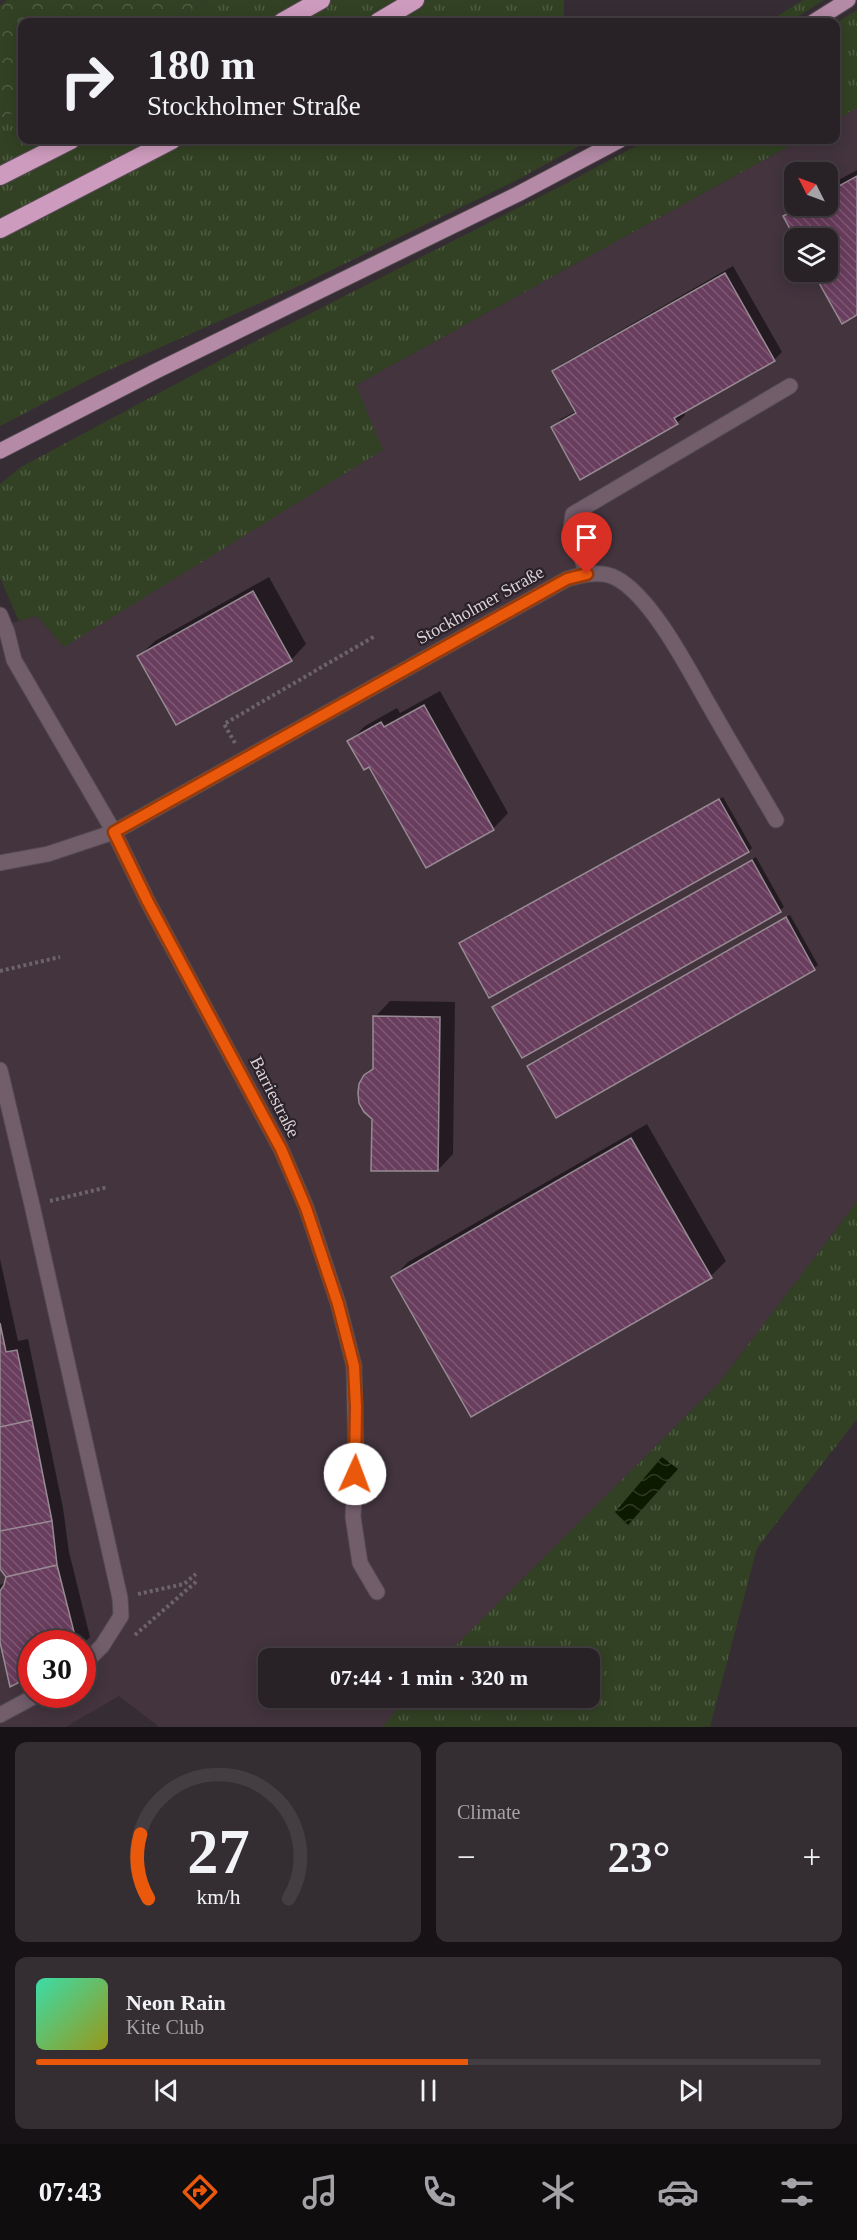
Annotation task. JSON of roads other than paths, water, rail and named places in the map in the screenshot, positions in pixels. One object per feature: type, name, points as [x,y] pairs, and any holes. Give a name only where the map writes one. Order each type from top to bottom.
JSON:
[{"type":"highway","points":[[289,18],[321,0]]},
{"type":"highway","points":[[385,18],[415,0]]},
{"type":"highway","points":[[0,176],[62,144]]},
{"type":"highway","points":[[0,229],[164,144]]},
{"type":"main road","points":[[819,18],[848,0]]},
{"type":"main road","points":[[0,451],[156,371],[518,194],[612,144]]},
{"type":"street","points":[[587,574],[571,527],[573,514],[790,386]]},
{"type":"street","name":"Stockholmer Straße","points":[[0,863],[48,854],[114,832],[567,579],[587,574],[614,576],[631,588],[655,616],[680,654],[776,820]]},
{"type":"street","name":"Barriestraße","points":[[0,615],[8,632],[14,660],[114,832],[148,902],[281,1149],[306,1208],[338,1304],[354,1366],[356,1453],[352,1517],[360,1563],[377,1592]]},
{"type":"street","name":"Barriestraße","points":[[0,648],[14,660]]},
{"type":"street","points":[[0,1070],[120,1598],[121,1616],[96,1652]]},
{"type":"street","points":[[0,1715],[18,1705]]},
{"type":"water","points":[[662,1457],[678,1469],[628,1525],[615,1512]]}]
